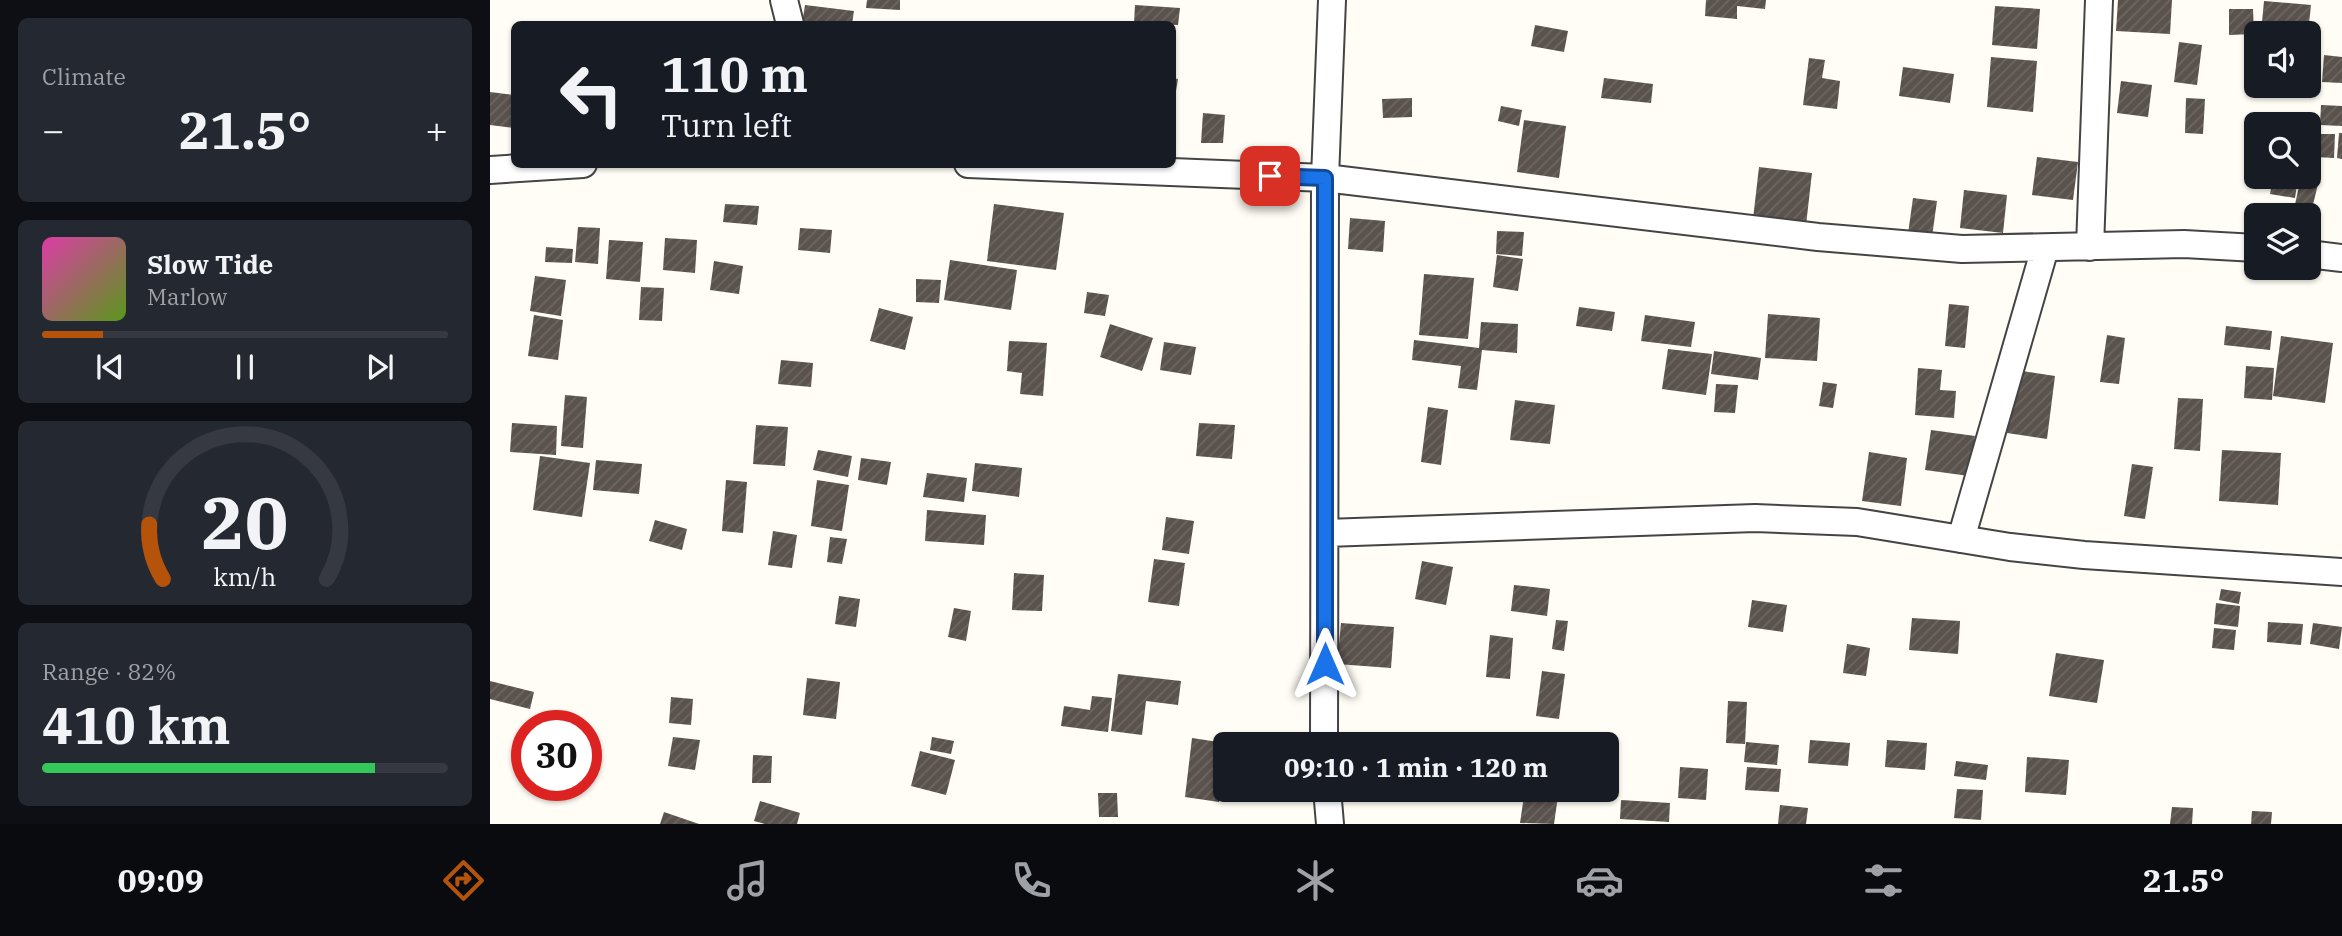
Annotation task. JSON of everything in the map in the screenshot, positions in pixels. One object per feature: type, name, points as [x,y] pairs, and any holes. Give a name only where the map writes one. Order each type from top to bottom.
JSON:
[{"type":"street","points":[[784,0],[789,21]]},
{"type":"street","points":[[1324,732],[1325,178],[1332,0]]},
{"type":"street","points":[[2090,247],[2099,0]]},
{"type":"street","points":[[490,170],[521,168]]},
{"type":"street","points":[[1070,168],[1325,178],[1818,237],[1962,249],[2184,244],[2244,247]]},
{"type":"street","points":[[1961,539],[2045,247]]},
{"type":"street","points":[[2321,256],[2342,258]]},
{"type":"street","points":[[1326,533],[1755,518],[1857,522],[2010,547],[2084,555],[2342,572]]},
{"type":"street","points":[[1328,802],[1330,824]]},
{"type":"building","points":[[867,0],[900,0],[900,10],[866,8]]},
{"type":"building","points":[[1706,0],[1766,0],[1765,9],[1737,6],[1737,19],[1705,16]]},
{"type":"building","points":[[2118,0],[2172,0],[2170,34],[2116,31]]},
{"type":"building","points":[[2264,1],[2311,5],[2309,21],[2262,21]]},
{"type":"building","points":[[805,5],[854,11],[852,21],[802,21]]},
{"type":"building","points":[[1135,5],[1180,8],[1178,25],[1176,21],[1134,21]]},
{"type":"building","points":[[1995,6],[2040,9],[2037,49],[1992,45]]},
{"type":"building","points":[[2229,9],[2253,9],[2253,21],[2244,21],[2244,34],[2229,35]]},
{"type":"building","points":[[1535,25],[1568,31],[1564,52],[1531,46]]},
{"type":"building","points":[[2179,42],[2202,45],[2197,85],[2174,82]]},
{"type":"building","points":[[2324,55],[2342,57],[2342,83],[2322,82]]},
{"type":"building","points":[[1991,57],[2037,61],[2033,112],[1987,107]]},
{"type":"building","points":[[1809,58],[1825,60],[1822,78],[1840,81],[1837,109],[1803,105]]},
{"type":"building","points":[[1903,67],[1954,74],[1950,103],[1899,96]]},
{"type":"building","points":[[1604,78],[1653,84],[1651,103],[1601,98]]},
{"type":"building","points":[[2121,81],[2152,85],[2148,117],[2117,113]]},
{"type":"building","points":[[490,92],[511,95],[511,128],[490,125]]},
{"type":"building","points":[[1412,98],[1412,117],[1383,118],[1382,99]]},
{"type":"building","points":[[2186,98],[2205,99],[2203,134],[2185,133]]},
{"type":"building","points":[[2321,105],[2342,106],[2342,126],[2321,125]]},
{"type":"building","points":[[1501,106],[1522,110],[1519,126],[1498,121]]},
{"type":"building","points":[[1203,113],[1225,115],[1223,143],[1201,143]]},
{"type":"building","points":[[1524,120],[1566,126],[1559,178],[1517,172]]},
{"type":"building","points":[[2339,133],[2342,133],[2342,159],[2337,158]]},
{"type":"building","points":[[2321,134],[2335,134],[2334,158],[2321,157]]},
{"type":"building","points":[[2037,157],[2078,162],[2073,200],[2032,195]]},
{"type":"building","points":[[1759,167],[1812,173],[1806,225],[1753,219]]},
{"type":"building","points":[[2271,189],[2296,189],[2295,198],[2270,194]]},
{"type":"building","points":[[2298,189],[2317,189],[2313,203],[2295,203]]},
{"type":"building","points":[[1964,190],[2007,195],[2003,233],[1960,228]]},
{"type":"building","points":[[1913,198],[1937,201],[1931,244],[1907,241]]},
{"type":"building","points":[[725,204],[759,206],[757,225],[723,222]]},
{"type":"building","points":[[994,204],[1064,213],[1056,270],[987,261]]},
{"type":"building","points":[[1350,218],[1385,221],[1383,252],[1348,249]]},
{"type":"building","points":[[578,227],[600,228],[598,264],[575,262]]},
{"type":"building","points":[[800,228],[832,230],[830,253],[798,250]]},
{"type":"building","points":[[1497,231],[1524,232],[1522,256],[1496,254]]},
{"type":"building","points":[[665,238],[697,240],[695,273],[663,270]]},
{"type":"building","points":[[609,240],[643,242],[640,282],[606,279]]},
{"type":"building","points":[[546,247],[573,249],[572,263],[545,262]]},
{"type":"building","points":[[1497,255],[1523,259],[1518,291],[1493,287]]},
{"type":"building","points":[[950,260],[1017,270],[1011,310],[944,300]]},
{"type":"building","points":[[714,261],[743,266],[739,294],[710,290]]},
{"type":"building","points":[[1424,274],[1474,278],[1468,339],[1419,335]]},
{"type":"building","points":[[535,276],[566,280],[561,316],[530,311]]},
{"type":"building","points":[[916,279],[941,280],[939,303],[916,302]]},
{"type":"building","points":[[641,287],[664,288],[662,321],[639,320]]},
{"type":"building","points":[[1087,292],[1109,295],[1105,316],[1084,313]]},
{"type":"building","points":[[1949,304],[1969,306],[1965,348],[1945,346]]},
{"type":"building","points":[[1579,307],[1615,312],[1612,331],[1576,326]]},
{"type":"building","points":[[879,308],[913,317],[905,350],[870,341]]},
{"type":"building","points":[[1768,314],[1820,318],[1817,361],[1765,358]]},
{"type":"building","points":[[534,315],[563,320],[558,360],[528,356]]},
{"type":"building","points":[[1645,315],[1695,322],[1691,347],[1641,341]]},
{"type":"building","points":[[1481,322],[1518,324],[1517,353],[1482,350],[1477,390],[1458,388],[1461,366],[1412,360],[1414,340],[1479,348]]},
{"type":"building","points":[[1110,324],[1153,338],[1142,371],[1100,357]]},
{"type":"building","points":[[2226,326],[2272,331],[2270,350],[2224,345]]},
{"type":"building","points":[[2107,335],[2125,338],[2119,384],[2100,382]]},
{"type":"building","points":[[2281,336],[2333,343],[2325,403],[2273,396]]},
{"type":"building","points":[[1009,341],[1047,343],[1043,396],[1020,394],[1022,373],[1007,371]]},
{"type":"building","points":[[1164,342],[1196,347],[1191,375],[1160,370]]},
{"type":"building","points":[[1668,349],[1712,354],[1706,395],[1662,389]]},
{"type":"building","points":[[1714,351],[1761,358],[1758,380],[1711,374]]},
{"type":"building","points":[[781,360],[813,363],[811,387],[778,384]]},
{"type":"building","points":[[2246,366],[2274,368],[2272,400],[2244,398]]},
{"type":"building","points":[[1918,368],[1942,370],[1940,390],[1956,391],[1954,418],[1915,415]]},
{"type":"building","points":[[2015,370],[2055,376],[2047,439],[2007,433]]},
{"type":"building","points":[[1823,382],[1837,384],[1833,408],[1819,406]]},
{"type":"building","points":[[1716,384],[1738,385],[1735,413],[1714,412]]},
{"type":"building","points":[[565,395],[587,397],[583,448],[561,446]]},
{"type":"building","points":[[2178,398],[2203,399],[2200,451],[2174,449]]},
{"type":"building","points":[[1515,400],[1555,405],[1550,444],[1510,440]]},
{"type":"building","points":[[1428,407],[1448,410],[1441,465],[1421,462]]},
{"type":"building","points":[[512,423],[557,426],[556,455],[510,452]]},
{"type":"building","points":[[1199,423],[1235,425],[1232,459],[1196,456]]},
{"type":"building","points":[[756,425],[788,427],[785,466],[753,464]]},
{"type":"building","points":[[1931,430],[1975,436],[1969,476],[1925,470]]},
{"type":"building","points":[[818,450],[852,456],[848,477],[813,470]]},
{"type":"building","points":[[2222,450],[2281,453],[2278,505],[2219,501]]},
{"type":"building","points":[[1869,452],[1907,458],[1901,506],[1862,501]]},
{"type":"building","points":[[540,456],[590,463],[582,517],[533,510]]},
{"type":"building","points":[[861,458],[891,462],[887,485],[858,480]]},
{"type":"building","points":[[596,460],[642,464],[639,494],[593,490]]},
{"type":"building","points":[[975,463],[1022,468],[1019,497],[972,491]]},
{"type":"building","points":[[2132,464],[2153,467],[2145,519],[2124,516]]},
{"type":"building","points":[[927,473],[967,478],[964,502],[923,497]]},
{"type":"building","points":[[726,480],[747,482],[743,533],[722,531]]},
{"type":"building","points":[[817,480],[849,485],[842,531],[811,526]]},
{"type":"building","points":[[927,510],[986,515],[984,545],[925,541]]},
{"type":"building","points":[[1166,517],[1194,521],[1189,554],[1162,550]]},
{"type":"building","points":[[655,520],[687,529],[682,550],[649,541]]},
{"type":"building","points":[[773,531],[797,535],[792,568],[768,565]]},
{"type":"building","points":[[830,537],[847,539],[842,564],[827,562]]},
{"type":"building","points":[[1154,559],[1185,563],[1179,606],[1148,602]]},
{"type":"building","points":[[1422,561],[1453,567],[1446,605],[1415,599]]},
{"type":"building","points":[[1014,573],[1044,575],[1042,611],[1012,610]]},
{"type":"building","points":[[1514,585],[1550,589],[1547,616],[1511,611]]},
{"type":"building","points":[[2221,589],[2241,592],[2239,604],[2219,600]]},
{"type":"building","points":[[839,596],[860,599],[856,627],[835,624]]},
{"type":"building","points":[[1752,600],[1787,605],[1783,632],[1748,627]]},
{"type":"building","points":[[2216,603],[2240,606],[2238,627],[2214,624]]},
{"type":"building","points":[[954,608],[971,611],[966,641],[948,637]]},
{"type":"building","points":[[1912,618],[1960,621],[1958,654],[1909,650]]},
{"type":"building","points":[[1556,620],[1568,621],[1564,651],[1552,649]]},
{"type":"building","points":[[2268,622],[2303,624],[2301,645],[2267,642]]},
{"type":"building","points":[[1341,623],[1394,627],[1391,668],[1337,664]]},
{"type":"building","points":[[2313,623],[2342,627],[2339,649],[2310,644]]},
{"type":"building","points":[[2214,628],[2236,630],[2234,650],[2212,648]]},
{"type":"building","points":[[1490,635],[1513,638],[1510,679],[1486,677]]},
{"type":"building","points":[[1847,644],[1870,648],[1866,676],[1843,673]]},
{"type":"building","points":[[2056,653],[2104,660],[2097,703],[2049,696]]},
{"type":"building","points":[[1542,671],[1565,674],[1559,719],[1536,716]]},
{"type":"building","points":[[1118,674],[1181,681],[1178,705],[1146,701],[1142,735],[1111,731]]},
{"type":"building","points":[[807,678],[840,682],[836,719],[803,715]]},
{"type":"building","points":[[490,681],[534,692],[530,709],[490,699]]},
{"type":"building","points":[[1092,696],[1112,698],[1108,732],[1061,726],[1064,706],[1090,710]]},
{"type":"building","points":[[671,697],[693,699],[691,725],[669,723]]},
{"type":"building","points":[[1728,701],[1747,702],[1745,744],[1726,743]]},
{"type":"building","points":[[673,737],[700,740],[695,770],[668,766]]},
{"type":"building","points":[[932,737],[954,741],[951,754],[930,750]]},
{"type":"building","points":[[1192,738],[1213,741],[1213,801],[1185,797]]},
{"type":"building","points":[[1810,740],[1850,743],[1848,766],[1808,763]]},
{"type":"building","points":[[1887,740],[1927,743],[1925,770],[1885,767]]},
{"type":"building","points":[[1746,742],[1779,745],[1777,765],[1744,762]]},
{"type":"building","points":[[920,751],[955,760],[946,795],[911,786]]},
{"type":"building","points":[[753,755],[772,756],[771,783],[752,783]]},
{"type":"building","points":[[2027,757],[2069,760],[2066,795],[2025,792]]},
{"type":"building","points":[[1956,761],[1988,765],[1986,780],[1954,776]]},
{"type":"building","points":[[1680,767],[1708,769],[1706,800],[1678,798]]},
{"type":"building","points":[[1747,767],[1781,769],[1779,792],[1745,790]]},
{"type":"building","points":[[1957,789],[1983,790],[1981,820],[1954,818]]},
{"type":"building","points":[[1098,793],[1117,793],[1118,817],[1099,817]]},
{"type":"building","points":[[1621,800],[1670,803],[1669,822],[1620,819]]},
{"type":"building","points":[[760,801],[800,813],[797,824],[765,824],[754,821]]},
{"type":"building","points":[[1523,802],[1557,802],[1554,824],[1520,823]]},
{"type":"building","points":[[1780,805],[1808,808],[1806,824],[1778,824]]},
{"type":"building","points":[[2172,807],[2193,808],[2192,824],[2170,824]]},
{"type":"building","points":[[2252,811],[2272,812],[2271,824],[2251,824]]},
{"type":"building","points":[[664,812],[699,824],[660,824]]},
{"type":"route","points":[[1270,176],[1325,178],[1325,664]]}]
